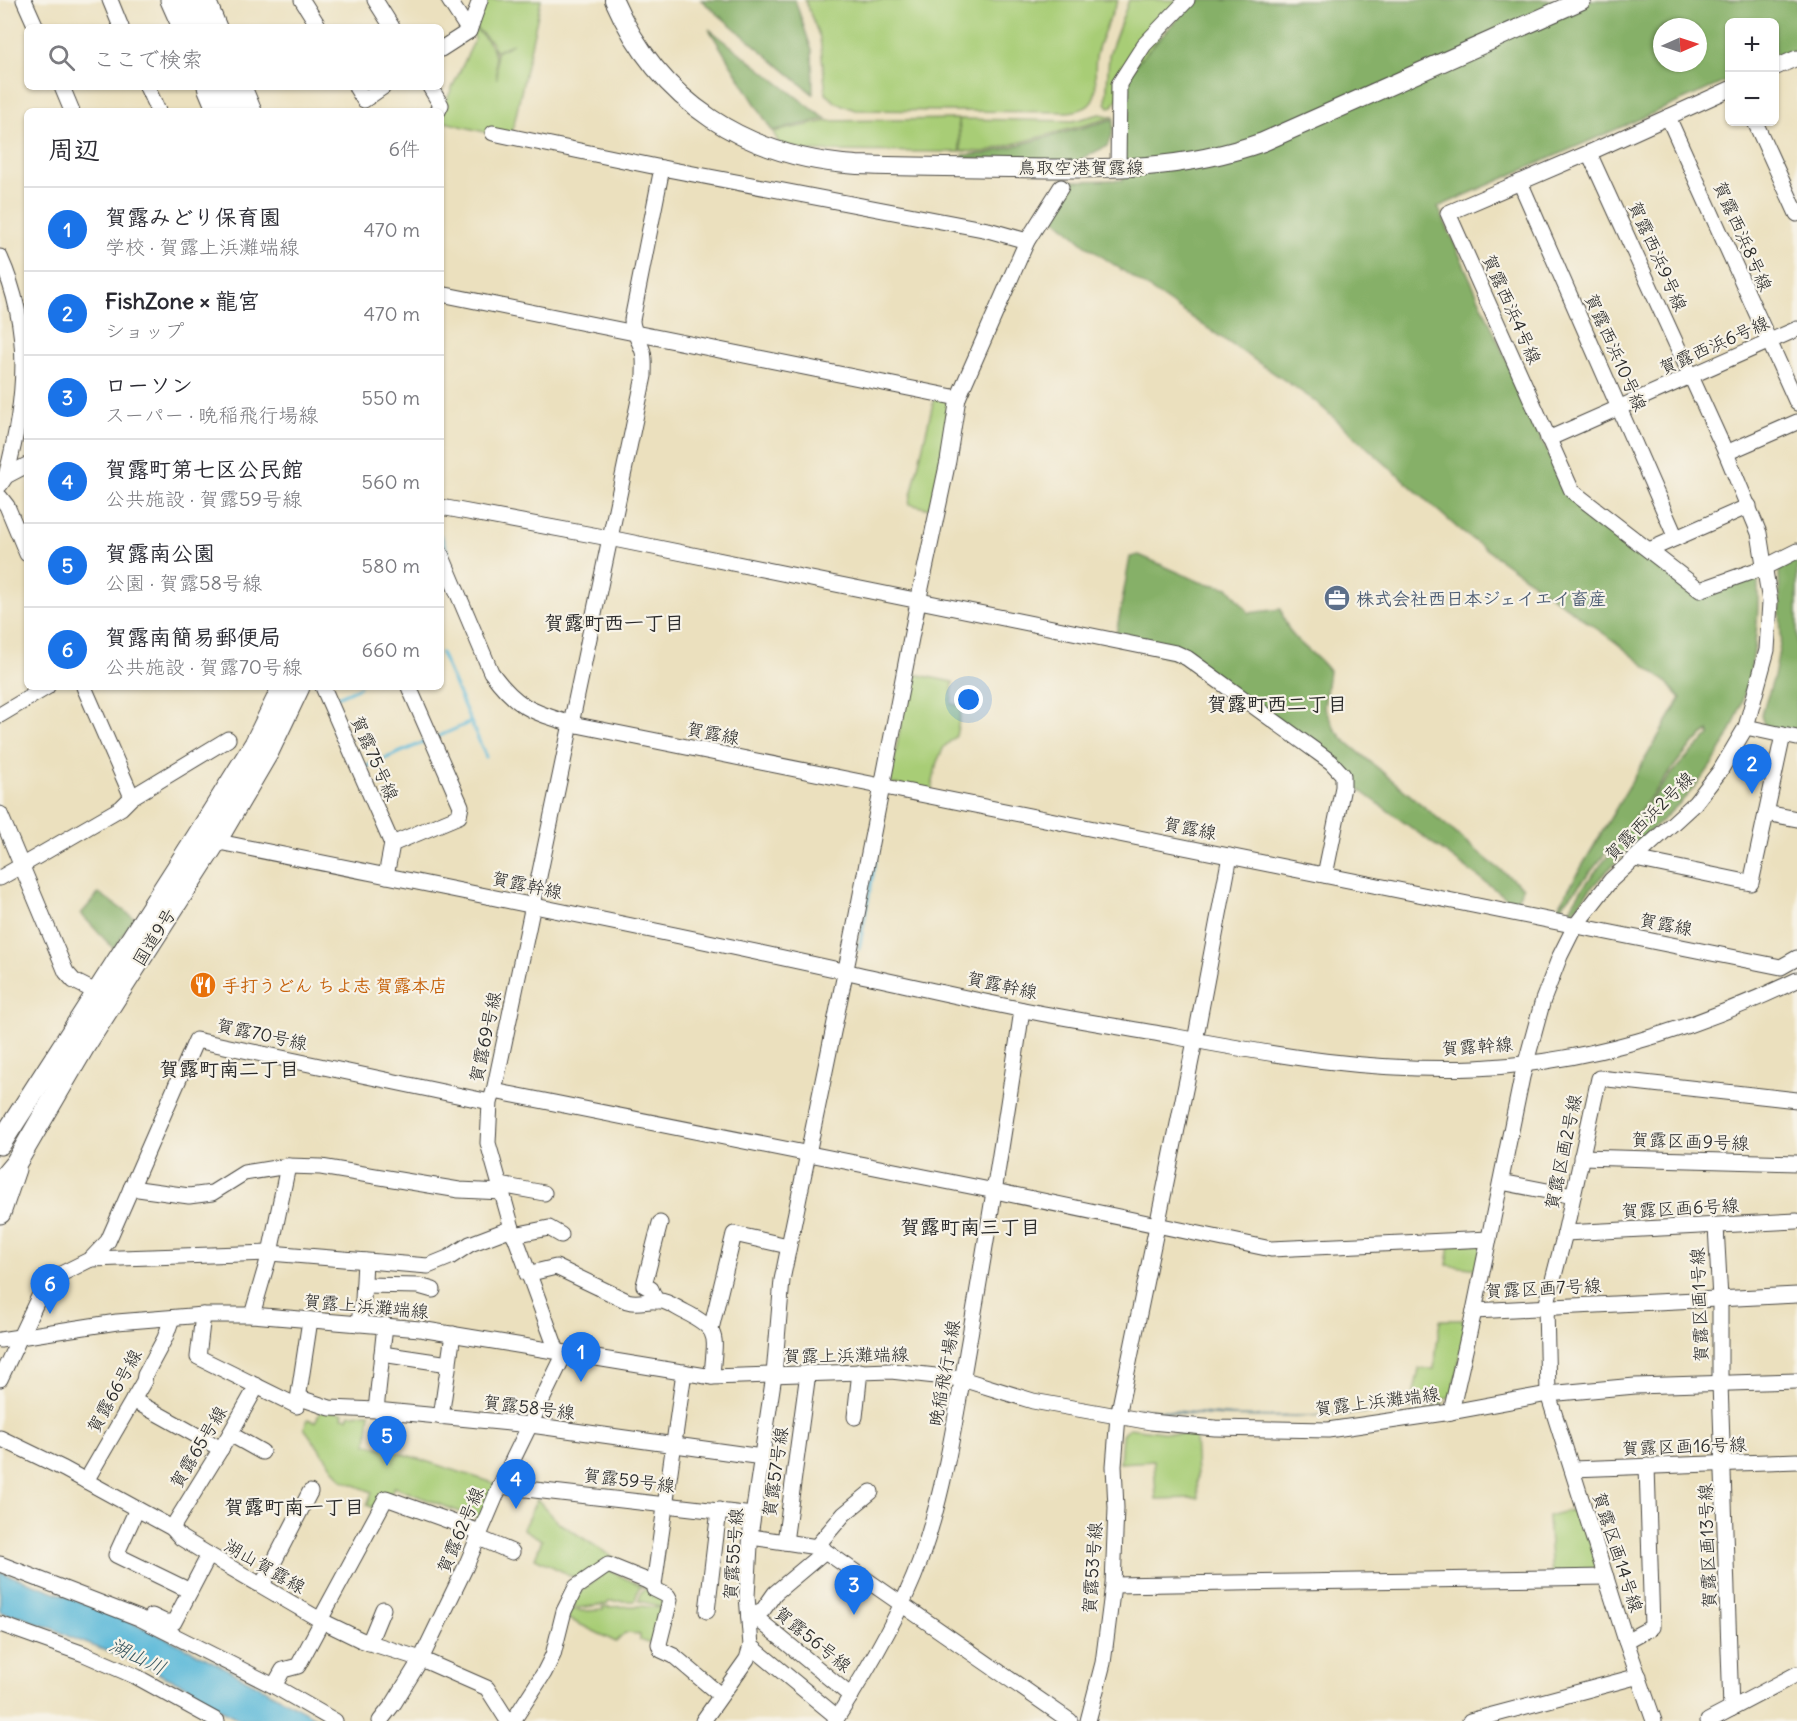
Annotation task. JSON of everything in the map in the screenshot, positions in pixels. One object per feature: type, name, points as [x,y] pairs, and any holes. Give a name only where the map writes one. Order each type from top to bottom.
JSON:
[{"type":"highway","points":[[171,0],[182,24]]},
{"type":"highway","points":[[190,0],[200,24]]},
{"type":"highway","points":[[209,90],[217,108]]},
{"type":"highway","points":[[227,90],[235,108]]},
{"type":"highway","name":"国道9号","points":[[0,1182],[16,1162],[206,839],[282,690]]},
{"type":"highway","name":"国道9号","points":[[0,1144],[98,993],[268,752],[298,690]]},
{"type":"highway","points":[[0,1213],[16,1162]]},
{"type":"main road","name":"鳥取空港賀露線","points":[[614,0],[636,42],[650,62],[677,91],[702,113],[733,132],[781,153],[824,162],[857,165],[1118,168],[1188,163],[1263,142],[1582,0]]},
{"type":"street","points":[[24,0],[35,24]]},
{"type":"street","points":[[110,0],[121,24]]},
{"type":"street","points":[[208,0],[218,24]]},
{"type":"street","points":[[302,0],[317,24]]},
{"type":"street","points":[[375,0],[390,24]]},
{"type":"street","points":[[449,0],[469,31]]},
{"type":"street","points":[[444,48],[469,31],[480,0]]},
{"type":"street","points":[[1118,168],[1119,84],[1144,45],[1187,0]]},
{"type":"street","points":[[1779,66],[1797,58]]},
{"type":"street","points":[[63,90],[71,108]]},
{"type":"street","points":[[148,90],[157,108]]},
{"type":"street","points":[[245,90],[253,108]]},
{"type":"street","points":[[363,99],[378,90]]},
{"type":"street","points":[[432,90],[441,105],[440,108]]},
{"type":"street","name":"賀露西浜4号線","points":[[1725,91],[1590,153],[1448,213],[1572,491],[1700,590],[1765,567]]},
{"type":"street","name":"賀露西浜8号線","points":[[1668,117],[1797,403]]},
{"type":"street","points":[[1757,126],[1793,196],[1797,214]]},
{"type":"street","points":[[493,133],[988,230],[1027,241]]},
{"type":"street","name":"賀露西浜9号線","points":[[1590,153],[1691,376]]},
{"type":"street","name":"賀露69号線","points":[[561,1352],[527,1274],[488,1143],[492,1097],[644,376],[644,355],[637,334],[632,328],[632,320],[663,168]]},
{"type":"street","name":"賀露西浜10号線","points":[[1520,182],[1676,538]]},
{"type":"street","name":"賀露55号線","points":[[751,1646],[747,1596],[751,1537],[774,1375],[779,1298],[948,461],[958,398],[1027,241],[1061,187]]},
{"type":"street","points":[[0,257],[16,308],[23,353],[24,382],[16,440],[3,480]]},
{"type":"street","points":[[444,295],[958,398]]},
{"type":"street","name":"賀露西浜6号線","points":[[1548,439],[1797,329]]},
{"type":"street","name":"賀露西浜2号線","points":[[1528,1062],[1543,1000],[1560,956],[1575,926],[1611,880],[1695,803],[1720,771],[1746,727],[1767,650],[1770,602],[1759,533],[1691,376]]},
{"type":"street","points":[[1726,453],[1797,422]]},
{"type":"street","points":[[3,480],[24,467]]},
{"type":"street","points":[[0,497],[24,547]]},
{"type":"street","points":[[1649,550],[1749,506]]},
{"type":"street","points":[[444,508],[609,538],[1176,653],[1187,658],[1331,762],[1343,775],[1343,787],[1325,875]]},
{"type":"street","points":[[1765,567],[1797,551]]},
{"type":"street","name":"賀露線","points":[[444,561],[491,672],[502,688],[519,704],[536,713],[572,724],[1781,967],[1797,958]]},
{"type":"street","points":[[0,715],[42,690]]},
{"type":"street","points":[[85,690],[132,797]]},
{"type":"street","name":"賀露75号線","points":[[325,690],[392,844]]},
{"type":"street","points":[[386,876],[392,844],[459,816],[462,806],[410,690]]},
{"type":"street","points":[[1635,859],[1751,883],[1766,813],[1790,736],[1746,727]]},
{"type":"street","points":[[0,878],[121,808],[132,797],[228,740]]},
{"type":"street","points":[[1766,813],[1797,819]]},
{"type":"street","points":[[0,814],[66,972],[74,981],[98,993]]},
{"type":"street","name":"賀露幹線","points":[[206,839],[845,971],[1022,1010],[1306,1060],[1395,1069],[1480,1068],[1566,1058],[1670,1032],[1797,980]]},
{"type":"street","name":"賀露53号線","points":[[1088,1721],[1103,1663],[1113,1585],[1114,1466],[1118,1416],[1195,1041],[1230,856]]},
{"type":"street","name":"晩稲飛行場線","points":[[836,1719],[901,1604],[919,1564],[936,1510],[950,1452],[995,1191],[1022,1010]]},
{"type":"street","name":"賀露70号線","points":[[0,1379],[45,1284],[91,1259],[108,1241],[196,1040],[492,1097]]},
{"type":"street","name":"賀露区画7号線","points":[[1528,1062],[1522,1077],[1474,1311],[1797,1296]]},
{"type":"street","name":"賀露区画2号線","points":[[1548,1394],[1546,1307],[1565,1233],[1599,1078],[1797,1100]]},
{"type":"street","points":[[492,1097],[995,1191],[1271,1249],[1490,1239]]},
{"type":"street","name":"賀露区画9号線","points":[[1581,1157],[1797,1163]]},
{"type":"street","points":[[131,1188],[189,1196],[212,1193],[244,1173],[288,1166],[321,1167],[459,1190],[502,1188],[544,1193]]},
{"type":"street","points":[[252,1315],[270,1253],[288,1166]]},
{"type":"street","points":[[1501,1182],[1573,1196]]},
{"type":"street","name":"賀露区画6号線","points":[[1565,1233],[1797,1221]]},
{"type":"street","points":[[656,1301],[651,1289],[645,1285],[660,1223]]},
{"type":"street","name":"賀露区画1号線","points":[[1716,1226],[1720,1299],[1720,1383]]},
{"type":"street","points":[[91,1259],[270,1253],[428,1266],[450,1257],[470,1244],[513,1232],[549,1228],[561,1234]]},
{"type":"street","points":[[712,1377],[714,1340],[711,1329],[734,1234],[789,1246]]},
{"type":"street","points":[[358,1324],[365,1261]]},
{"type":"street","points":[[527,1274],[556,1267],[633,1303],[661,1300],[702,1320],[711,1329]]},
{"type":"street","points":[[364,1285],[419,1286],[433,1290]]},
{"type":"street","points":[[1451,1412],[1474,1311]]},
{"type":"street","points":[[203,1315],[198,1357],[257,1386]]},
{"type":"street","name":"賀露上浜灘端線","points":[[0,1340],[117,1322],[203,1315],[252,1315],[386,1325],[453,1334],[712,1377],[891,1371],[962,1379],[1033,1401],[1151,1422],[1215,1428],[1328,1430],[1451,1412],[1548,1394],[1635,1386],[1797,1381]]},
{"type":"street","name":"賀露66号線","points":[[86,1481],[133,1400],[165,1338],[172,1318]]},
{"type":"street","points":[[300,1398],[310,1320]]},
{"type":"street","points":[[376,1410],[386,1325]]},
{"type":"street","points":[[441,1417],[453,1334]]},
{"type":"street","name":"賀露62号線","points":[[380,1721],[421,1659],[480,1535],[500,1486],[531,1425],[561,1352]]},
{"type":"street","points":[[382,1354],[449,1364]]},
{"type":"street","points":[[855,1417],[860,1371]]},
{"type":"street","points":[[654,1586],[684,1372]]},
{"type":"street","name":"賀露57号線","points":[[751,1537],[785,1542],[808,1373]]},
{"type":"street","name":"賀露区画13号線","points":[[1720,1383],[1731,1709]]},
{"type":"street","name":"賀露58号線","points":[[257,1386],[297,1406],[300,1398],[330,1408],[376,1410],[531,1425],[762,1457]]},
{"type":"street","name":"賀露65号線","points":[[172,1528],[257,1386]]},
{"type":"street","name":"賀露区画14号線","points":[[1548,1394],[1653,1721]]},
{"type":"street","points":[[133,1400],[221,1449]]},
{"type":"street","points":[[230,1434],[262,1452]]},
{"type":"street","name":"湖山賀露線","points":[[0,1438],[172,1528],[181,1538],[209,1556],[321,1621],[369,1643],[421,1659],[488,1688],[508,1721]]},
{"type":"street","name":"賀露区画16号線","points":[[1572,1469],[1797,1461]]},
{"type":"street","points":[[1626,1641],[1652,1627],[1647,1466]]},
{"type":"street","name":"賀露59号線","points":[[500,1486],[753,1515]]},
{"type":"street","points":[[262,1585],[310,1492]]},
{"type":"street","points":[[749,1616],[763,1610],[775,1593],[820,1549],[844,1514],[871,1492]]},
{"type":"street","points":[[273,1686],[283,1670],[298,1666],[386,1497],[480,1535],[512,1552]]},
{"type":"street","points":[[137,1509],[116,1555],[190,1591]]},
{"type":"street","points":[[707,1611],[720,1510]]},
{"type":"street","points":[[785,1542],[820,1549],[1070,1721]]},
{"type":"street","points":[[139,1618],[142,1611],[165,1622],[174,1622],[209,1556]]},
{"type":"street","points":[[0,1564],[139,1618],[273,1686],[335,1721]]},
{"type":"street","points":[[513,1721],[544,1673],[552,1655],[564,1611],[576,1587],[608,1565],[645,1580],[654,1586],[654,1589],[668,1596],[659,1644],[661,1650],[674,1656],[720,1695]]},
{"type":"street","points":[[1113,1585],[1606,1577]]},
{"type":"street","points":[[369,1643],[383,1609]]},
{"type":"street","name":"賀露56号線","points":[[749,1616],[759,1620],[851,1696]]},
{"type":"street","points":[[0,1624],[84,1654],[137,1677],[217,1721]]},
{"type":"street","points":[[703,1721],[747,1659],[751,1646],[836,1719]]},
{"type":"street","points":[[1708,1721],[1797,1674]]},
{"type":"street","points":[[1470,1721],[1639,1676]]},
{"type":"green space","points":[[485,0],[541,0],[512,134],[492,134],[444,122],[445,103],[475,39],[473,34],[475,29],[487,40],[493,51],[497,79],[496,52],[513,44],[495,51],[491,42],[475,27]]},
{"type":"green space","points":[[701,0],[795,0],[812,51],[813,94]]},
{"type":"green space","points":[[805,0],[1118,0],[1097,51],[1093,100],[1080,110],[1067,112],[855,110],[835,102],[826,94],[820,38]]},
{"type":"green space","points":[[1129,0],[1182,0],[1113,106],[1109,107],[1106,103],[1109,55]]},
{"type":"green space","points":[[1195,0],[1797,0],[1797,51],[1779,59],[1779,18],[1725,18],[1725,82],[1438,207],[1565,491],[1578,505],[1700,599],[1750,577],[1758,581],[1758,612],[1750,672],[1743,700],[1719,754],[1702,779],[1681,802],[1608,870],[1570,916],[1566,918],[1588,880],[1672,773],[1709,736],[1709,731],[1701,736],[1681,758],[1552,917],[1681,698],[1666,682],[1614,641],[1462,532],[1315,401],[1088,247],[1049,213],[1068,181],[1123,180],[1122,87],[1137,63]]},
{"type":"green space","points":[[709,29],[816,112],[826,119],[772,131]]},
{"type":"green space","points":[[1100,114],[1114,117],[984,152],[961,151],[959,119],[1073,121]]},
{"type":"green space","points":[[958,119],[960,152],[805,151],[779,143],[773,132],[828,121]]},
{"type":"green space","points":[[1114,119],[1112,136],[1107,146],[1077,161],[963,159],[963,155],[985,154]]},
{"type":"green space","points":[[935,395],[951,401],[935,510],[909,504]]},
{"type":"green space","points":[[1139,555],[1200,582],[1229,588],[1249,613],[1281,609],[1289,630],[1329,671],[1324,707],[1334,728],[1343,739],[1523,887],[1515,904],[1345,779],[1206,669],[1115,640],[1130,557]]},
{"type":"green space","points":[[1797,556],[1797,733],[1765,727],[1761,716],[1774,677],[1781,639],[1779,572],[1782,562]]},
{"type":"green space","points":[[910,673],[953,682],[951,704],[962,706],[956,736],[944,747],[937,762],[931,792],[890,783]]},
{"type":"green space","points":[[99,893],[134,918],[114,949],[81,914]]},
{"type":"green space","points":[[1484,1242],[1478,1269],[1447,1265],[1450,1244]]},
{"type":"green space","points":[[1440,1320],[1467,1320],[1453,1395],[1443,1400],[1443,1404],[1410,1409],[1419,1369],[1434,1369]]},
{"type":"green space","points":[[321,1410],[343,1413],[342,1417],[348,1418],[350,1414],[370,1413],[367,1444],[497,1484],[481,1520],[394,1487],[390,1495],[376,1509],[367,1505],[372,1492],[342,1480],[304,1428],[308,1419],[315,1422]]},
{"type":"green space","points":[[1129,1428],[1195,1436],[1198,1498],[1156,1499],[1154,1461],[1120,1463],[1122,1435]]},
{"type":"green space","points":[[537,1499],[558,1522],[625,1565],[579,1580],[535,1558],[542,1540],[523,1529]]},
{"type":"green space","points":[[1579,1508],[1600,1572],[1552,1577],[1548,1516]]},
{"type":"green space","points":[[608,1570],[644,1587],[639,1587],[635,1601],[608,1601],[607,1604],[578,1608],[569,1604],[572,1598]]},
{"type":"green space","points":[[645,1589],[665,1597],[656,1644],[640,1640],[640,1634],[625,1633],[616,1642],[565,1617],[567,1608],[582,1611],[603,1610],[603,1607],[660,1608],[660,1606],[639,1601],[641,1592]]},
{"type":"water","points":[[1440,1402],[1440,1403],[1388,1410]]},
{"type":"water","points":[[1137,1408],[1236,1416],[1281,1417],[1251,1417],[1213,1415]]},
{"type":"water","name":"湖山川","points":[[0,1572],[141,1627],[222,1666],[322,1721],[240,1720],[208,1702],[189,1687],[153,1669],[22,1616],[0,1612]]},
{"type":"waterway","points":[[444,543],[448,553]]},
{"type":"waterway","points":[[444,660],[486,757]]},
{"type":"waterway","points":[[335,698],[353,690]]},
{"type":"waterway","points":[[437,737],[471,722]]},
{"type":"waterway","points":[[365,767],[427,741]]},
{"type":"waterway","points":[[859,949],[881,832]]},
{"type":"place","name":"株式会社西日本ジェイエイ畜産","points":[[1337,598]]},
{"type":"place","name":"FishZone × 龍宮","points":[[1752,794]]},
{"type":"place","name":"手打うどん ちよ志 賀露本店","points":[[203,985]]},
{"type":"place","name":"賀露南簡易郵便局","points":[[50,1314]]},
{"type":"place","name":"賀露みどり保育園","points":[[581,1382]]},
{"type":"place","name":"賀露南公園","points":[[387,1466]]},
{"type":"place","name":"賀露町第七区公民館","points":[[516,1509]]},
{"type":"place","name":"ローソン","points":[[854,1615]]},
{"type":"district","name":"賀露町西一丁目","points":[[614,622]]},
{"type":"district","name":"賀露町西二丁目","points":[[1277,703]]},
{"type":"district","name":"賀露町南二丁目","points":[[229,1068]]},
{"type":"district","name":"賀露町南三丁目","points":[[970,1226]]},
{"type":"district","name":"賀露町南一丁目","points":[[294,1506]]}]
